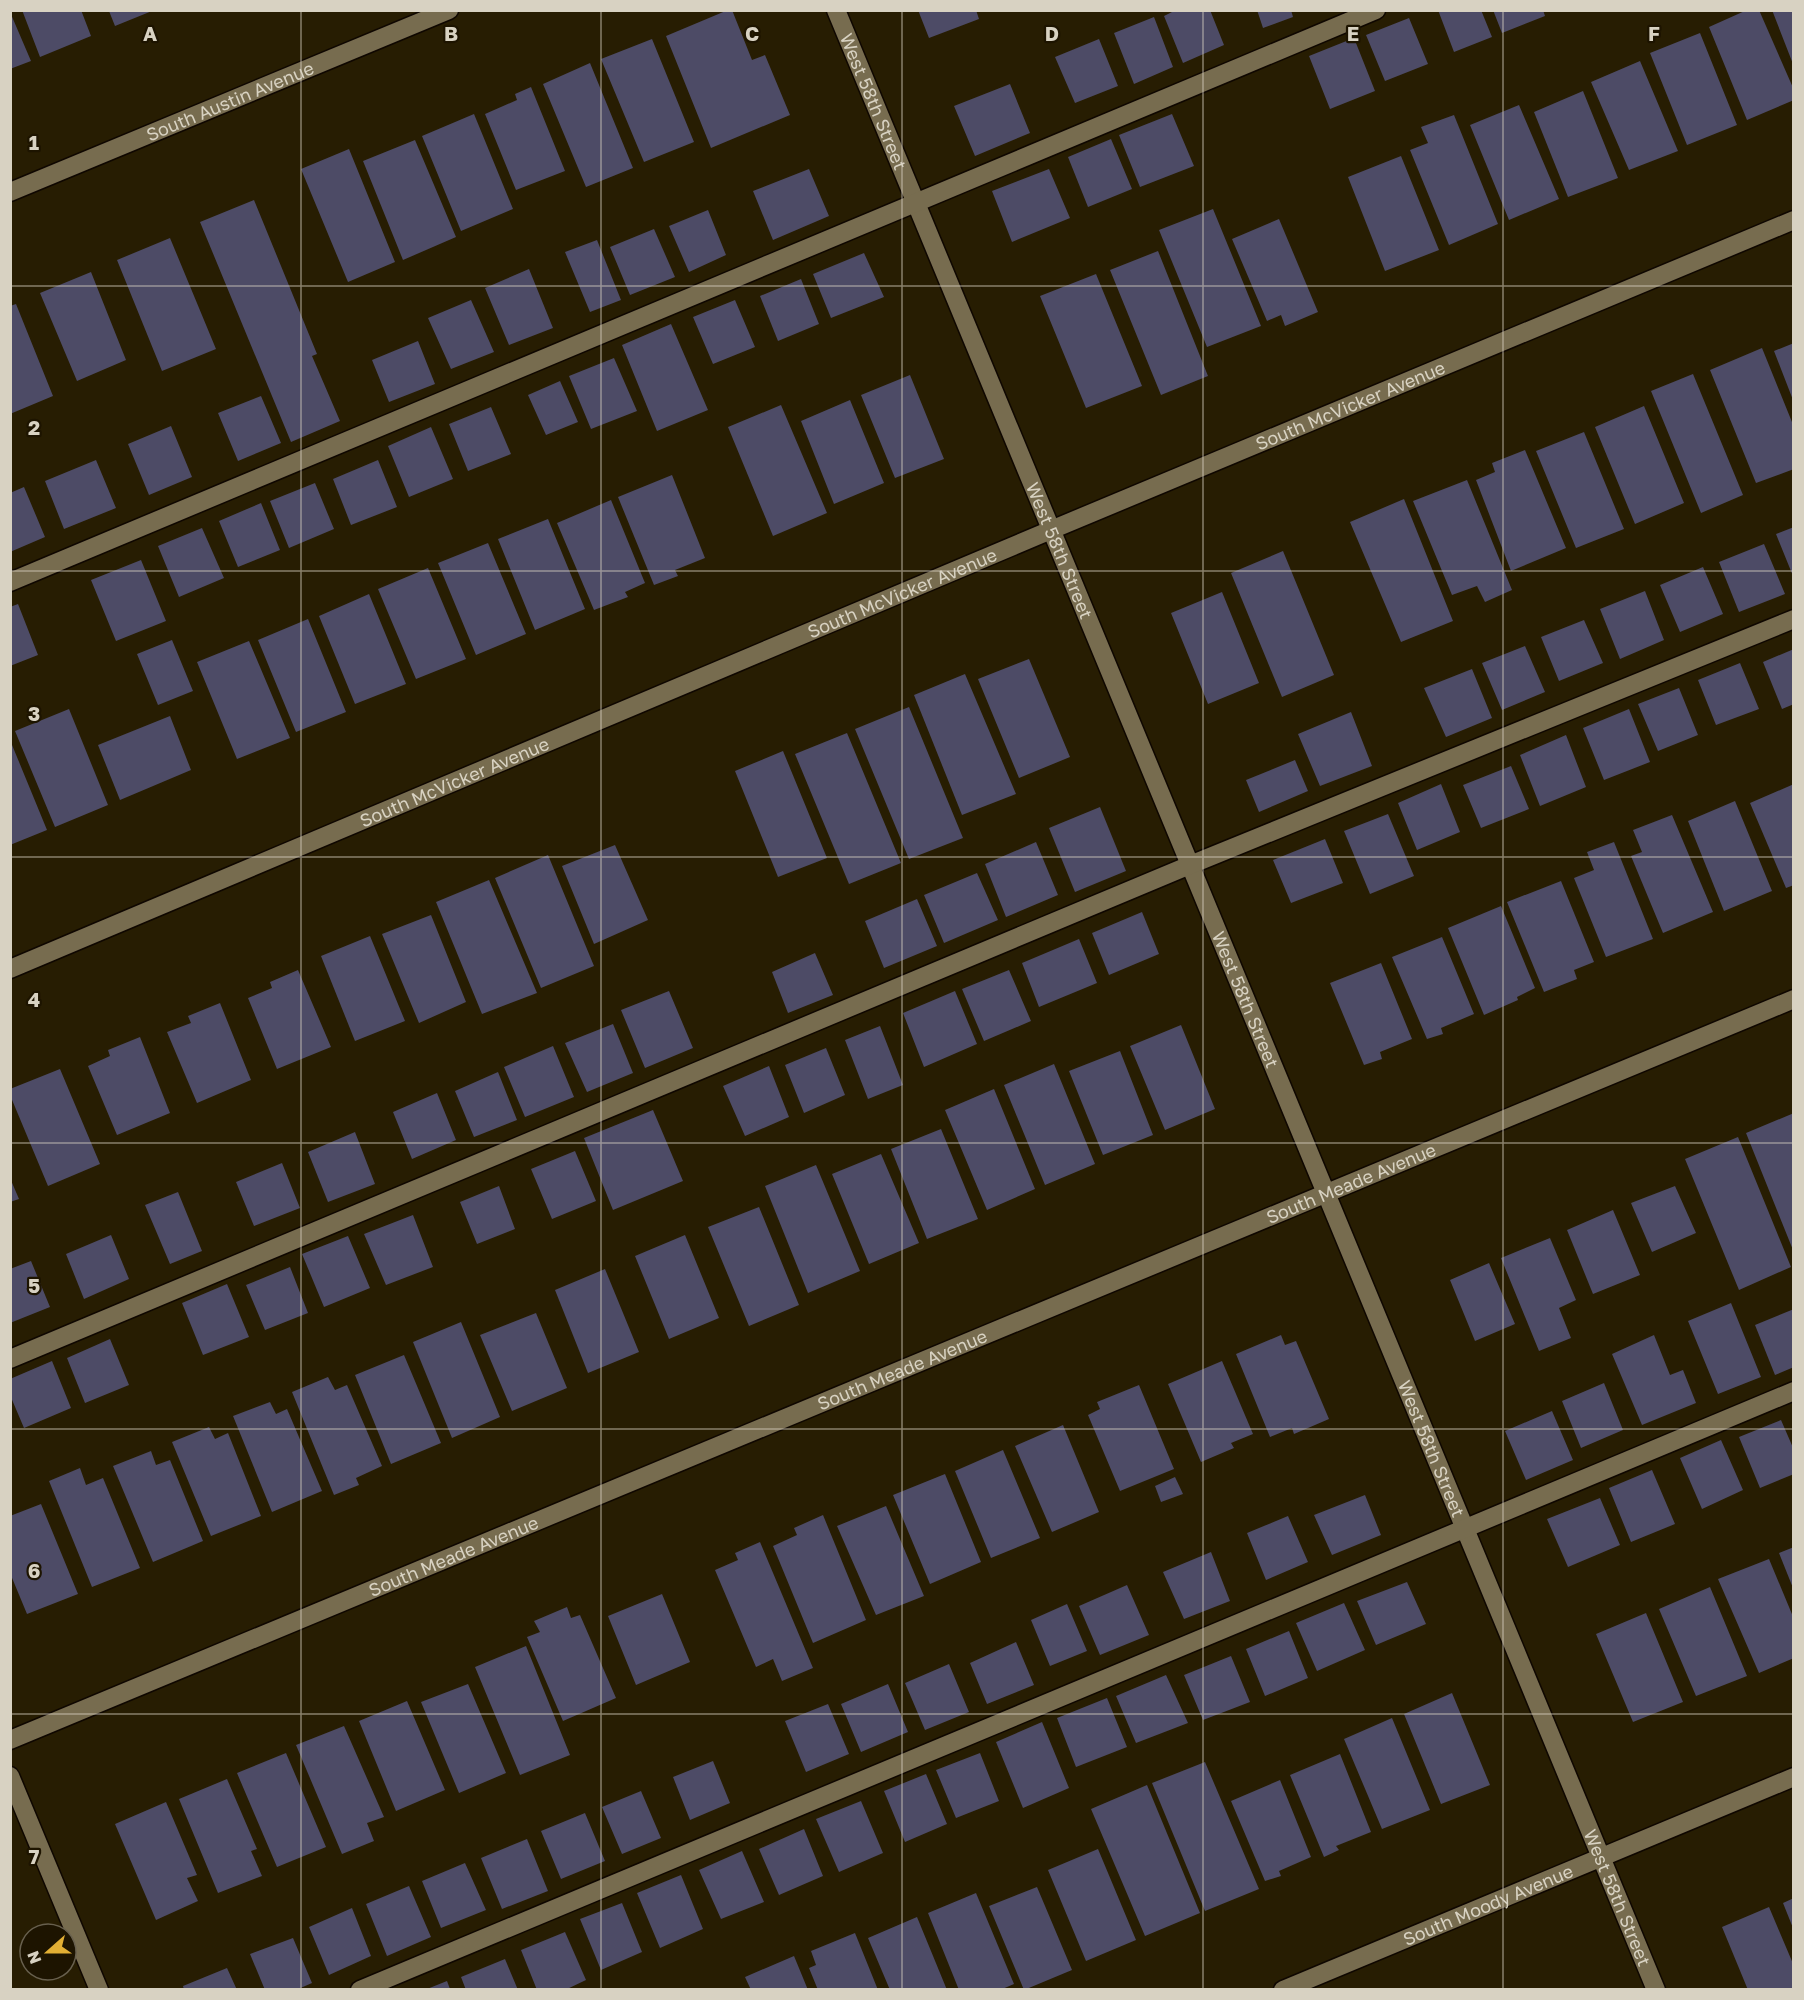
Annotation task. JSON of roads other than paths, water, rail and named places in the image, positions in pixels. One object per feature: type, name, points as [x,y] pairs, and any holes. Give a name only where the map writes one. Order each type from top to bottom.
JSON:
[{"type":"street","name":"South Austin Avenue","points":[[10,192],[449,10]]},
{"type":"street","name":"West 58th Street","points":[[836,10],[1656,1989]]},
{"type":"street","points":[[10,582],[1376,10]]},
{"type":"street","name":"South McVicker Avenue","points":[[10,969],[1794,220]]},
{"type":"street","points":[[10,1359],[1190,865],[1794,619]]},
{"type":"street","name":"South Meade Avenue","points":[[10,1740],[1794,999]]},
{"type":"street","points":[[360,1989],[1466,1530],[1794,1391]]},
{"type":"street","points":[[10,1776],[99,1989]]},
{"type":"street","name":"South Moody Avenue","points":[[1283,1989],[1794,1777]]}]
